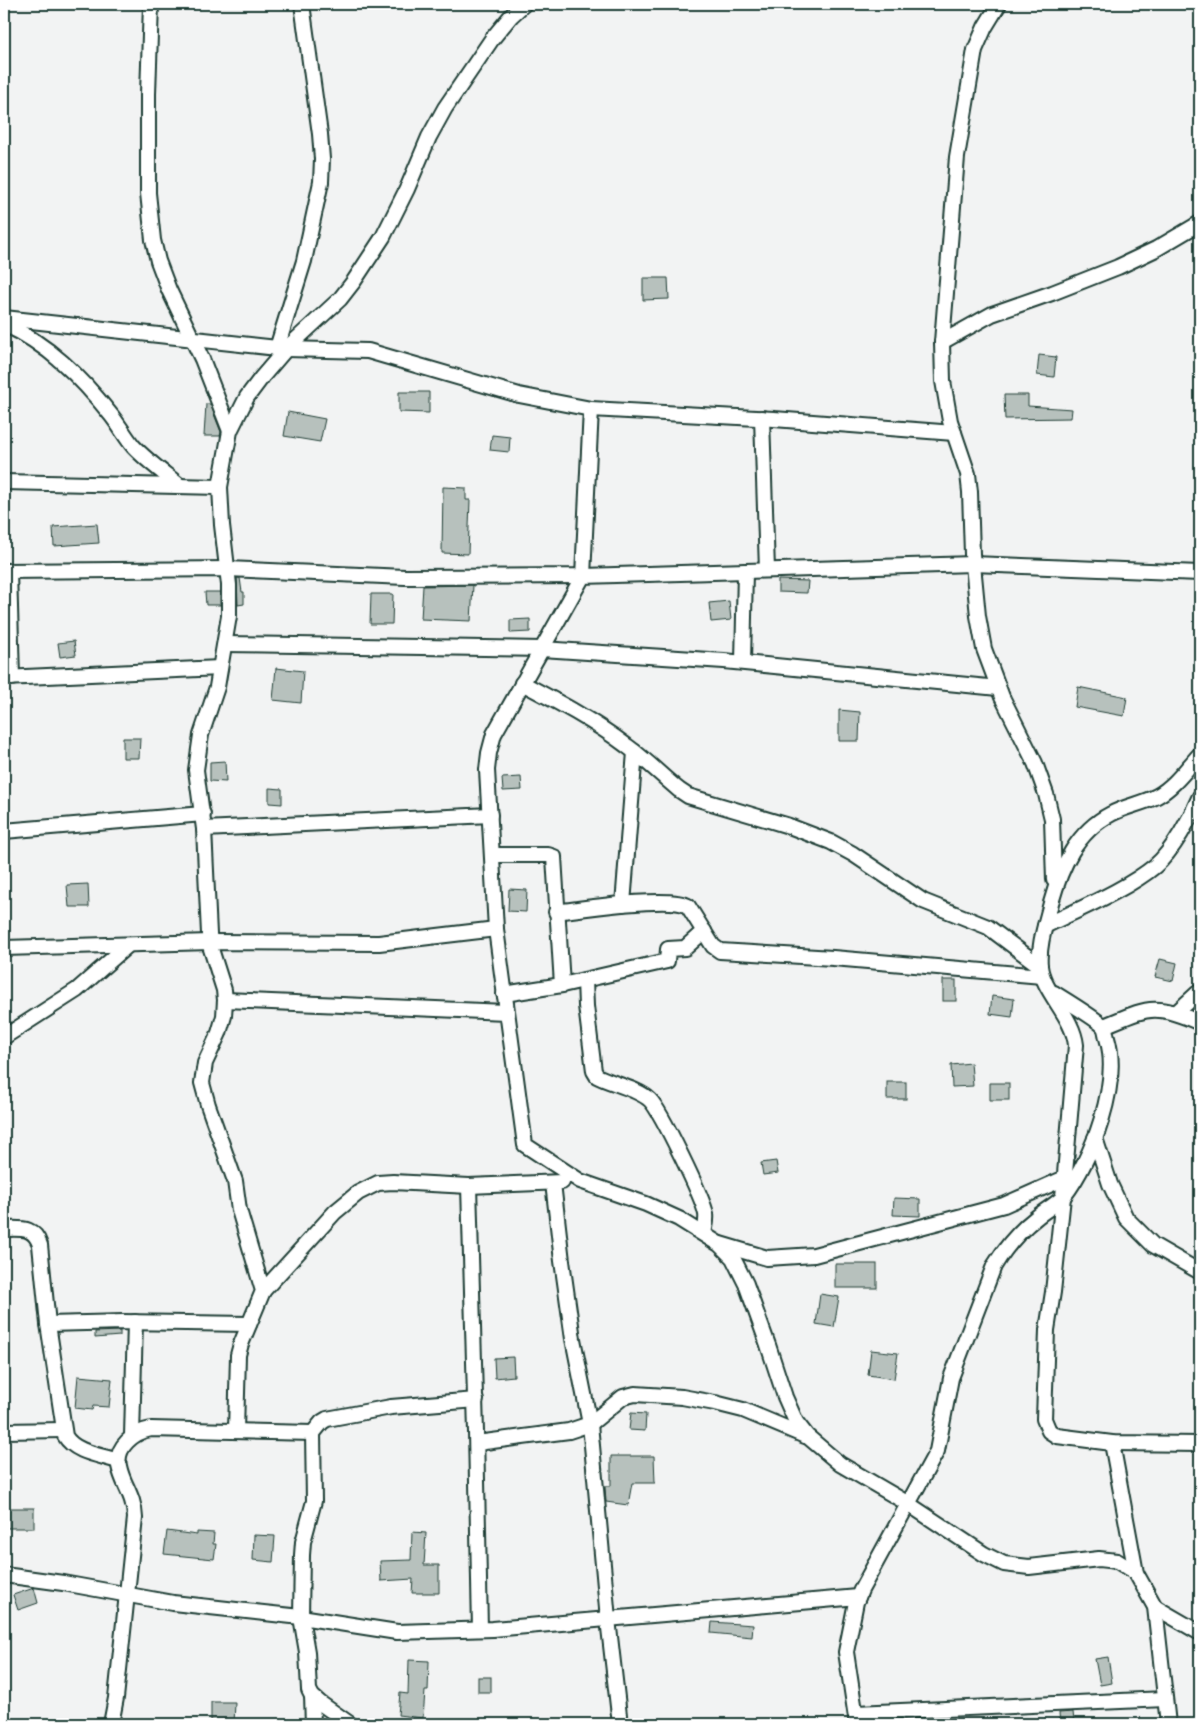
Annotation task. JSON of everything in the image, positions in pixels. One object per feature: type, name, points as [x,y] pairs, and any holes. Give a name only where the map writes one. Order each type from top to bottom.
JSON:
[{"type":"street","points":[[151,4],[148,94],[148,193],[153,240],[158,261],[169,290],[192,339],[230,431]]},
{"type":"street","points":[[282,348],[311,234],[322,159],[302,4]]},
{"type":"street","points":[[263,1292],[239,1210],[235,1181],[208,1105],[202,1082],[205,1063],[219,1033],[224,1016],[225,1000],[224,990],[210,942],[203,814],[196,770],[198,750],[217,687],[229,616],[228,569],[222,525],[220,487],[230,431],[247,397],[282,348],[340,299],[354,281],[383,237],[407,189],[429,137],[445,108],[492,39],[524,4]]},
{"type":"street","points":[[999,4],[984,27],[975,50],[958,147],[942,342],[943,381],[950,421],[963,457],[970,492],[973,564],[978,616],[984,648],[998,688],[1035,763],[1046,794],[1052,819],[1054,891]]},
{"type":"street","points":[[942,342],[992,314],[1052,293],[1126,263],[1156,249],[1200,223]]},
{"type":"street","points":[[4,318],[282,348],[368,351],[519,395],[591,409],[762,418],[954,433]]},
{"type":"street","points":[[4,324],[34,340],[60,359],[84,383],[132,444],[180,486]]},
{"type":"street","points":[[591,409],[583,576],[494,734],[487,770],[496,929],[525,1145],[580,1181],[646,1204],[704,1234],[719,1244],[733,1258],[740,1271],[785,1397],[796,1422],[807,1436],[840,1464],[908,1503],[984,1554],[1004,1564],[1029,1567],[1099,1559],[1117,1561],[1136,1573]]},
{"type":"street","points":[[762,418],[767,570]]},
{"type":"street","points":[[4,482],[220,487]]},
{"type":"street","points":[[220,668],[8,678],[7,571],[228,569],[405,577],[583,576],[973,564],[1200,573]]},
{"type":"street","points":[[743,662],[745,571]]},
{"type":"street","points":[[225,644],[542,649],[743,662],[998,688]]},
{"type":"street","points":[[522,683],[575,711],[635,752],[688,796],[790,826],[832,842],[924,901],[988,927],[1041,971]]},
{"type":"street","points":[[623,904],[635,752]]},
{"type":"street","points":[[1200,754],[1173,784],[1158,796],[1110,814],[1088,830],[1076,843],[1062,868],[1054,891],[1040,956],[1041,971],[1072,1028],[1076,1045],[1065,1178],[1047,1330],[1044,1419],[1049,1431],[1057,1436],[1112,1442],[1200,1444]]},
{"type":"street","points":[[1045,926],[1133,882],[1156,865],[1185,826],[1199,803]]},
{"type":"street","points":[[4,831],[203,814]]},
{"type":"street","points":[[204,829],[490,814]]},
{"type":"street","points":[[492,854],[548,855],[554,857],[562,985]]},
{"type":"street","points":[[556,912],[623,904],[660,902],[685,904],[714,946],[720,951],[1041,971]]},
{"type":"street","points":[[4,948],[127,946],[210,942],[379,942],[496,929]]},
{"type":"street","points":[[504,994],[562,985],[667,961],[668,949],[685,948],[704,931]]},
{"type":"street","points":[[4,1037],[77,990],[127,946]]},
{"type":"street","points":[[585,980],[586,1006],[594,1071],[597,1076],[643,1095],[652,1103],[676,1144],[703,1206],[706,1221],[704,1234]]},
{"type":"street","points":[[1051,991],[1104,1026],[1111,1050],[1111,1080],[1095,1138],[1080,1169],[1063,1197],[1035,1218],[1004,1250],[994,1266],[951,1378],[936,1450],[878,1555],[858,1598],[846,1652],[856,1719],[1164,1699]]},
{"type":"street","points":[[1177,1012],[1200,991]]},
{"type":"street","points":[[225,1000],[506,1012]]},
{"type":"street","points":[[1104,1026],[1145,1010],[1160,1009],[1177,1012],[1200,1023]]},
{"type":"street","points":[[1095,1138],[1110,1184],[1126,1218],[1153,1245],[1200,1272]]},
{"type":"street","points":[[719,1244],[767,1258],[814,1255],[1004,1204],[1065,1178]]},
{"type":"street","points":[[236,1431],[238,1355],[263,1292],[335,1212],[358,1193],[378,1183],[393,1182],[469,1186],[580,1181]]},
{"type":"street","points":[[553,1183],[573,1339],[590,1424],[620,1724]]},
{"type":"street","points":[[469,1186],[476,1400],[480,1629]]},
{"type":"street","points":[[4,1229],[29,1230],[37,1236],[40,1245],[48,1324],[65,1436],[69,1443],[75,1447],[118,1461]]},
{"type":"street","points":[[48,1324],[135,1322],[249,1324]]},
{"type":"street","points":[[132,1436],[135,1322]]},
{"type":"street","points":[[477,1443],[569,1431],[590,1424],[623,1397],[635,1394],[653,1394],[715,1403],[743,1410],[807,1436]]},
{"type":"street","points":[[312,1724],[312,1696],[308,1681],[307,1652],[301,1617],[303,1548],[314,1500],[313,1433],[327,1419],[391,1407],[476,1400]]},
{"type":"street","points":[[4,1431],[63,1430]]},
{"type":"street","points":[[111,1724],[116,1698],[135,1508],[119,1468],[118,1461],[125,1444],[132,1436],[142,1431],[151,1430],[313,1433]]},
{"type":"street","points":[[1112,1442],[1136,1573],[1156,1607],[1168,1724]]},
{"type":"street","points":[[4,1575],[210,1608],[301,1617],[387,1632],[480,1629],[858,1598]]},
{"type":"street","points":[[1156,1607],[1200,1633]]},
{"type":"street","points":[[312,1696],[350,1724]]},
{"type":"building","points":[[643,278],[668,278],[669,299],[643,300]]},
{"type":"building","points":[[1039,355],[1056,357],[1054,377],[1037,375]]},
{"type":"building","points":[[399,392],[429,392],[429,413],[399,412]]},
{"type":"building","points":[[1004,395],[1028,395],[1028,406],[1072,409],[1071,418],[1005,419]]},
{"type":"building","points":[[206,404],[210,404],[221,432],[220,436],[204,436]]},
{"type":"building","points":[[288,412],[325,419],[320,442],[284,436]]},
{"type":"building","points":[[492,435],[510,437],[509,452],[490,450]]},
{"type":"building","points":[[443,487],[466,488],[466,500],[470,500],[468,554],[442,553]]},
{"type":"building","points":[[97,524],[99,543],[54,546],[53,527]]},
{"type":"building","points":[[237,578],[240,578],[242,592],[244,592],[244,604],[238,605]]},
{"type":"building","points":[[778,580],[808,581],[807,593],[778,592]]},
{"type":"building","points":[[473,585],[471,621],[421,619],[423,586]]},
{"type":"building","points":[[205,592],[220,592],[220,605],[206,605]]},
{"type":"building","points":[[371,594],[393,594],[392,624],[370,624]]},
{"type":"building","points":[[729,601],[731,620],[711,622],[709,603]]},
{"type":"building","points":[[530,619],[530,632],[510,633],[510,620]]},
{"type":"building","points":[[74,641],[76,655],[60,657],[58,643]]},
{"type":"building","points":[[276,668],[303,671],[301,703],[273,700]]},
{"type":"building","points":[[1078,687],[1127,697],[1124,716],[1075,707]]},
{"type":"building","points":[[839,710],[860,712],[859,741],[839,741]]},
{"type":"building","points":[[123,738],[140,738],[139,758],[123,758]]},
{"type":"building","points":[[225,761],[226,782],[210,781],[210,762]]},
{"type":"building","points":[[521,777],[522,790],[503,791],[502,778]]},
{"type":"building","points":[[269,788],[282,789],[282,804],[269,803]]},
{"type":"building","points":[[88,884],[89,907],[69,907],[67,885]]},
{"type":"building","points":[[509,889],[527,890],[526,912],[508,911]]},
{"type":"building","points":[[1160,959],[1177,963],[1173,981],[1155,977]]},
{"type":"building","points":[[943,980],[956,980],[956,1001],[943,1001]]},
{"type":"building","points":[[992,996],[1014,999],[1012,1017],[990,1014]]},
{"type":"building","points":[[971,1063],[973,1086],[952,1087],[951,1065]]},
{"type":"building","points":[[887,1082],[906,1082],[906,1099],[887,1099]]},
{"type":"building","points":[[990,1083],[1009,1083],[1009,1100],[990,1100]]},
{"type":"building","points":[[776,1161],[778,1173],[763,1175],[761,1163]]},
{"type":"building","points":[[894,1198],[920,1199],[920,1216],[893,1215]]},
{"type":"building","points":[[835,1264],[877,1264],[877,1288],[835,1288]]},
{"type":"building","points":[[820,1294],[839,1297],[834,1327],[816,1324]]},
{"type":"building","points":[[120,1331],[120,1336],[95,1338],[95,1332]]},
{"type":"building","points":[[871,1350],[898,1353],[894,1379],[868,1375]]},
{"type":"building","points":[[513,1357],[514,1376],[495,1378],[494,1358]]},
{"type":"building","points":[[78,1376],[112,1379],[109,1407],[93,1406],[92,1410],[75,1408]]},
{"type":"building","points":[[631,1413],[646,1414],[645,1431],[629,1430]]},
{"type":"building","points":[[611,1456],[654,1456],[655,1483],[632,1483],[628,1505],[606,1502],[605,1486],[611,1486]]},
{"type":"building","points":[[4,1508],[34,1508],[34,1528],[4,1528]]},
{"type":"building","points":[[167,1531],[197,1535],[197,1532],[214,1533],[213,1544],[216,1544],[214,1559],[164,1554]]},
{"type":"building","points":[[412,1532],[426,1533],[424,1565],[439,1565],[439,1593],[412,1593],[413,1579],[381,1581],[380,1561],[411,1560]]},
{"type":"building","points":[[254,1535],[275,1536],[273,1562],[253,1560]]},
{"type":"building","points":[[34,1588],[38,1603],[18,1610],[13,1595]]},
{"type":"building","points":[[712,1622],[753,1625],[752,1637],[711,1633]]},
{"type":"building","points":[[1108,1657],[1112,1683],[1100,1685],[1095,1659]]},
{"type":"building","points":[[409,1660],[429,1661],[428,1691],[425,1691],[423,1718],[398,1715],[400,1693],[408,1694]]},
{"type":"building","points":[[478,1677],[491,1677],[491,1692],[478,1692]]},
{"type":"building","points":[[211,1702],[235,1702],[234,1724],[211,1724]]},
{"type":"building","points":[[1073,1712],[1074,1722],[1060,1723],[1059,1713]]}]
